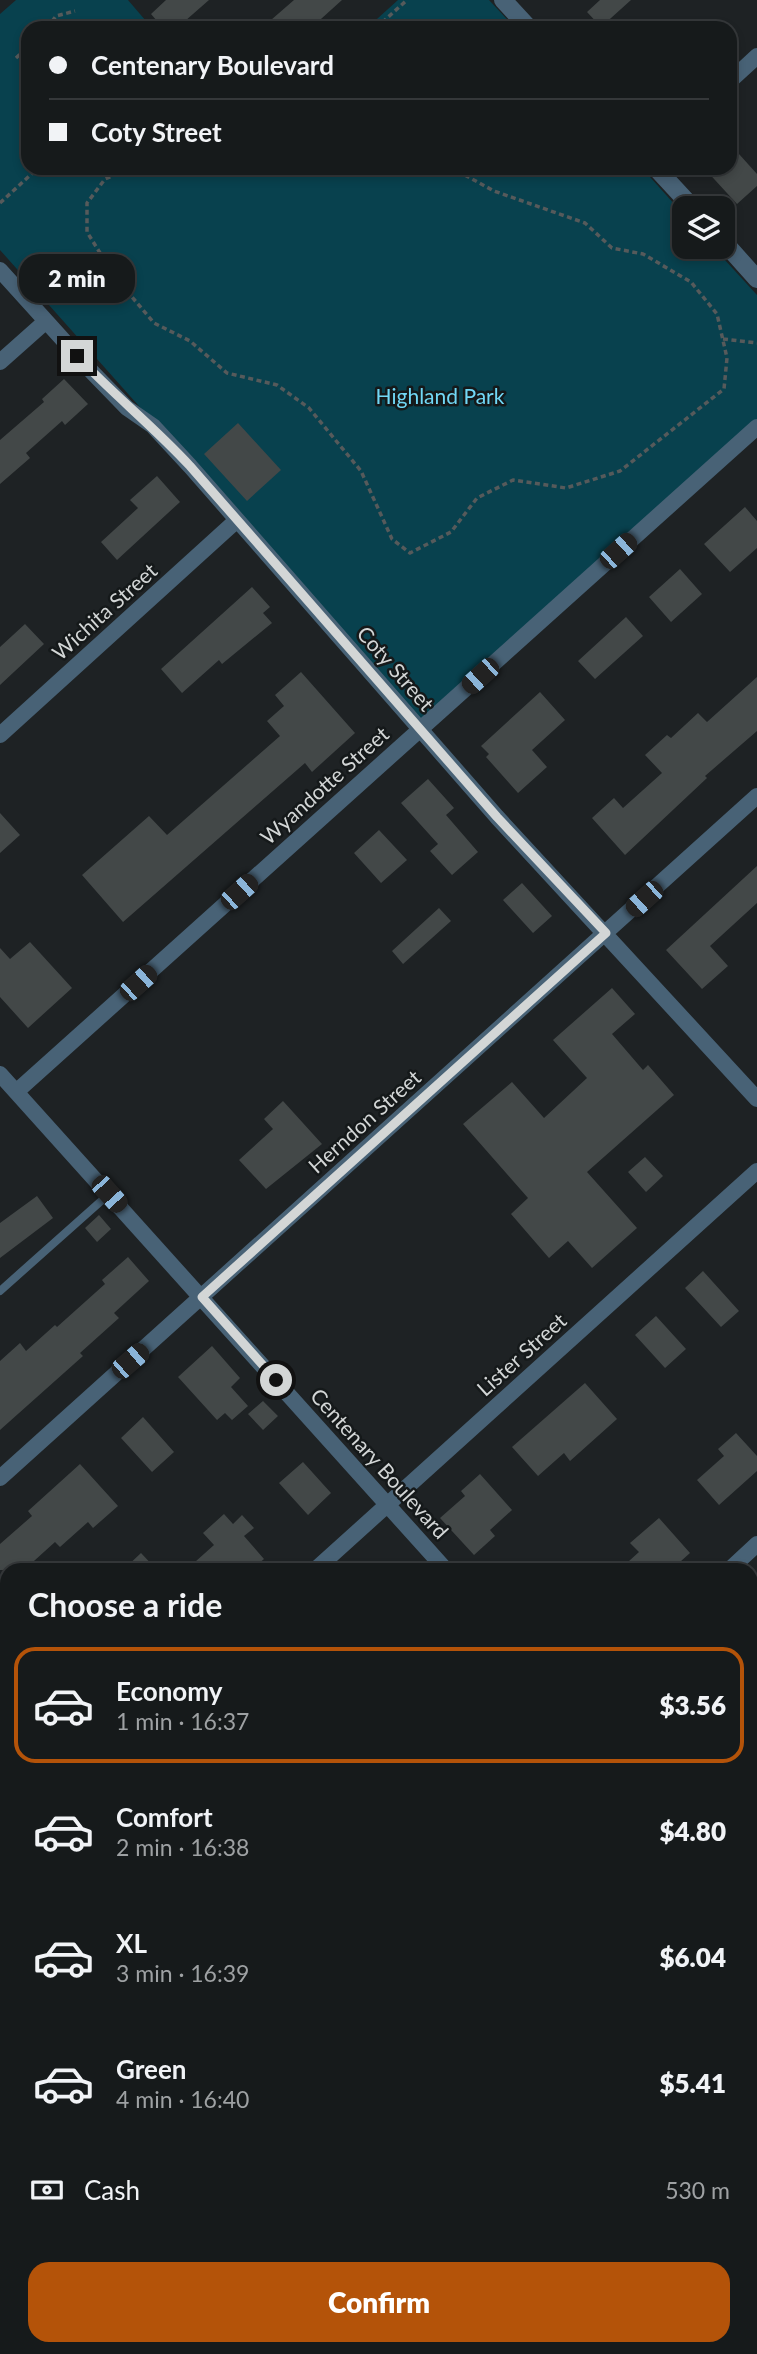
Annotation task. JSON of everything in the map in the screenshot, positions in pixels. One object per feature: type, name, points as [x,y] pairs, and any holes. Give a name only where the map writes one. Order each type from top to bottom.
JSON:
[{"type":"street","points":[[503,0],[522,21]]},
{"type":"street","points":[[737,75],[757,56]]},
{"type":"street","points":[[662,175],[682,196]]},
{"type":"street","points":[[735,254],[757,279]]},
{"type":"street","name":"Coty Street","points":[[0,270],[45,322],[127,408],[153,426],[497,817],[757,1099]]},
{"type":"street","points":[[0,362],[45,322]]},
{"type":"street","name":"Wyandotte Street","points":[[16,1092],[757,427]]},
{"type":"street","name":"Wichita Street","points":[[0,735],[237,520]]},
{"type":"street","name":"Herndon Street","points":[[0,1478],[757,796]]},
{"type":"street","name":"Centenary Boulevard","points":[[0,1074],[440,1563]]},
{"type":"street","name":"Lister Street","points":[[322,1563],[757,1171]]},
{"type":"street","points":[[737,1563],[757,1544]]},
{"type":"lane","points":[[0,1291],[109,1194]]},
{"type":"path","points":[[384,21],[407,0]]},
{"type":"path","points":[[53,21],[57,16],[75,11]]},
{"type":"path","points":[[16,58],[21,53]]},
{"type":"path","points":[[0,203],[30,175]]},
{"type":"path","points":[[112,175],[106,178],[87,203],[87,232],[115,277],[154,323],[190,341],[227,373],[277,385],[309,408],[361,471],[392,540],[410,553],[451,532],[477,498],[513,480],[566,488],[620,471],[724,389],[727,358],[717,314],[691,282],[643,254],[612,248],[585,223],[494,191],[465,175]]},
{"type":"path","points":[[723,339],[757,343]]},
{"type":"green space","name":"Highland Park","points":[[16,0],[128,0],[146,21],[21,21],[21,175],[648,175],[672,202],[672,259],[724,259],[757,295],[757,419],[421,723],[0,250],[0,14]]},
{"type":"green space","points":[[398,0],[489,0],[508,21],[375,21]]},
{"type":"building","points":[[166,0],[209,0],[185,21],[157,21],[151,14]]},
{"type":"building","points":[[294,0],[342,0],[319,21],[271,20]]},
{"type":"building","points":[[600,0],[631,0],[608,21],[595,21],[587,12]]},
{"type":"building","points":[[737,152],[757,174],[757,186],[737,204],[735,196],[730,196],[710,175],[737,175]]},
{"type":"building","points":[[64,379],[88,404],[65,425],[62,421],[26,453],[30,458],[0,484],[0,440],[44,402],[42,399]]},
{"type":"building","points":[[238,423],[281,470],[247,501],[204,454]]},
{"type":"building","points":[[157,476],[180,502],[117,560],[101,542],[138,508],[130,500]]},
{"type":"building","points":[[745,507],[757,521],[757,548],[730,572],[704,544]]},
{"type":"building","points":[[680,569],[702,594],[671,622],[649,597]]},
{"type":"building","points":[[252,587],[270,607],[263,613],[272,623],[222,664],[219,660],[182,693],[161,669]]},
{"type":"building","points":[[626,617],[643,636],[595,679],[578,661]]},
{"type":"building","points":[[25,624],[44,644],[0,685],[0,647]]},
{"type":"building","points":[[301,672],[355,733],[312,772],[305,763],[123,922],[82,875],[149,816],[167,835],[280,736],[267,721],[284,706],[275,695]]},
{"type":"building","points":[[757,677],[757,731],[705,776],[707,778],[625,855],[592,818],[614,798],[623,808],[662,773],[645,755],[667,735],[671,738],[698,713],[707,722]]},
{"type":"building","points":[[540,692],[565,720],[532,750],[547,767],[518,793],[486,757],[489,754],[481,746]]},
{"type":"building","points":[[428,779],[454,808],[446,815],[478,852],[452,875],[430,851],[438,844],[401,803]]},
{"type":"building","points":[[0,813],[20,835],[0,853]]},
{"type":"building","points":[[379,830],[407,860],[381,883],[354,853]]},
{"type":"building","points":[[757,866],[757,903],[710,946],[728,966],[702,989],[666,950]]},
{"type":"building","points":[[522,883],[552,916],[533,933],[503,900]]},
{"type":"building","points":[[439,908],[451,921],[403,964],[392,951]]},
{"type":"building","points":[[30,942],[72,988],[28,1028],[0,997],[0,948],[10,959]]},
{"type":"building","points":[[612,988],[635,1014],[612,1034],[643,1070],[648,1065],[674,1095],[587,1172],[637,1228],[592,1268],[568,1241],[549,1258],[511,1214],[528,1198],[463,1124],[512,1082],[544,1118],[587,1078],[553,1040]]},
{"type":"building","points":[[283,1101],[322,1144],[266,1189],[239,1160],[273,1129],[264,1119]]},
{"type":"building","points":[[645,1157],[663,1176],[646,1192],[628,1172]]},
{"type":"building","points":[[37,1196],[53,1218],[0,1258],[0,1223]]},
{"type":"building","points":[[99,1215],[111,1229],[97,1242],[85,1228]]},
{"type":"building","points":[[128,1257],[149,1281],[114,1313],[119,1318],[80,1353],[83,1356],[0,1430],[0,1361],[20,1343],[26,1351],[55,1325],[57,1327],[105,1284],[102,1280]]},
{"type":"building","points":[[703,1271],[739,1311],[721,1327],[685,1288]]},
{"type":"building","points":[[656,1316],[686,1349],[665,1368],[635,1335]]},
{"type":"building","points":[[212,1346],[240,1378],[231,1387],[248,1406],[232,1420],[225,1413],[217,1420],[178,1377]]},
{"type":"building","points":[[585,1383],[617,1419],[570,1461],[564,1453],[538,1476],[512,1447]]},
{"type":"building","points":[[263,1401],[278,1416],[263,1430],[248,1414]]},
{"type":"building","points":[[143,1417],[174,1452],[152,1472],[121,1438]]},
{"type":"building","points":[[736,1433],[757,1456],[757,1471],[719,1505],[697,1480],[724,1456],[718,1449]]},
{"type":"building","points":[[303,1462],[331,1493],[308,1515],[279,1483]]},
{"type":"building","points":[[80,1464],[118,1506],[93,1528],[88,1522],[60,1547],[55,1542],[32,1563],[0,1563],[0,1544],[32,1516],[28,1511]]},
{"type":"building","points":[[480,1474],[512,1510],[490,1530],[495,1536],[474,1555],[440,1518],[465,1496],[461,1491]]},
{"type":"building","points":[[224,1514],[233,1524],[242,1515],[254,1528],[244,1536],[264,1559],[259,1563],[194,1563],[214,1545],[203,1533]]},
{"type":"building","points":[[659,1518],[690,1553],[679,1563],[627,1563],[639,1552],[630,1543]]},
{"type":"building","points":[[141,1553],[150,1563],[130,1563]]},
{"type":"route","points":[[77,356],[127,408],[153,426],[190,466],[497,817],[606,933],[202,1297],[276,1380]]}]
